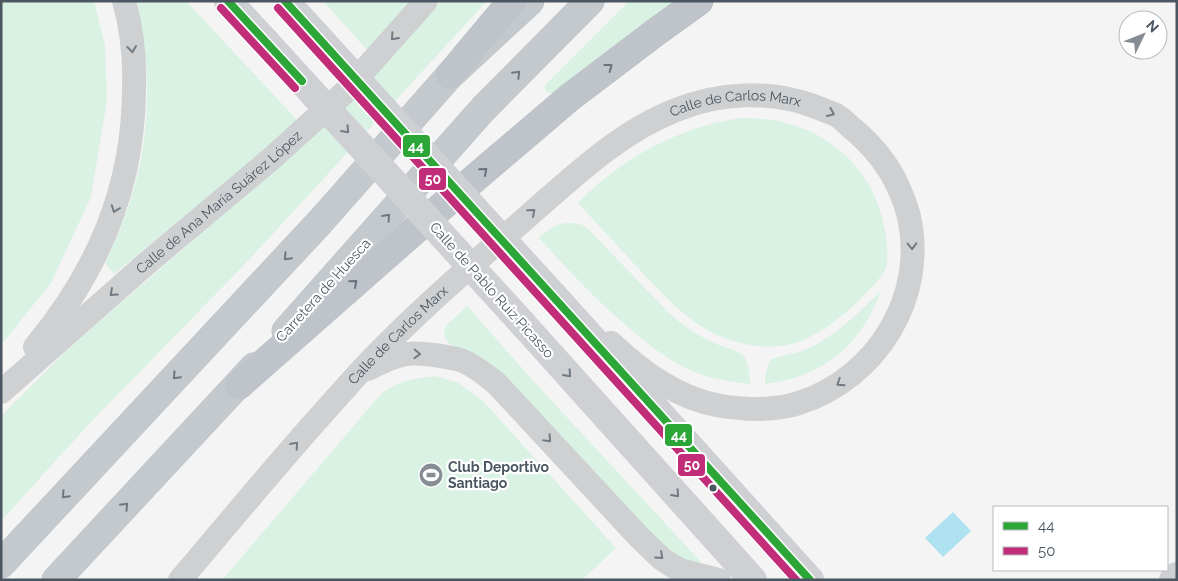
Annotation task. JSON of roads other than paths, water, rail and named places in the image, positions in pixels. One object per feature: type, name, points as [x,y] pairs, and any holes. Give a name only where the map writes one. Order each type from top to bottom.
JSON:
[{"type":"highway","points":[[1,564],[320,222],[450,75],[512,1]]},
{"type":"highway","points":[[450,75],[530,1]]},
{"type":"highway","name":"Carretera de Huesca","points":[[56,580],[239,385],[483,109],[590,1]]},
{"type":"highway","points":[[239,385],[446,202],[569,98],[699,1]]},
{"type":"main road","name":"Calle de Pablo Ruiz Picasso","points":[[228,1],[523,324],[753,580]]},
{"type":"main road","points":[[291,7],[810,580]]},
{"type":"main road","points":[[1173,580],[1177,576]]},
{"type":"street","name":"Calle de Ana María Suárez López","points":[[1,392],[59,318],[77,290],[105,234],[117,202],[127,166],[134,106],[133,48],[124,1]]},
{"type":"street","name":"Calle de Ana María Suárez López","points":[[1,392],[146,264],[271,159],[344,93],[426,1]]},
{"type":"street","name":"Calle de Carlos Marx","points":[[180,580],[356,376],[437,295],[595,160],[646,124],[676,110],[703,101],[739,95],[774,96],[805,103],[837,115],[868,141],[886,164],[900,189],[909,216],[912,262],[905,296],[891,331],[879,348],[853,374],[827,391],[797,404],[761,409],[736,408],[718,406],[678,392],[632,363],[589,323],[555,298]]},
{"type":"street","points":[[356,376],[400,355],[409,353],[462,361],[496,383],[639,537],[662,559],[680,570],[719,580]]},
{"type":"water","points":[[953,512],[971,531],[943,557],[925,538]]},
{"type":"place","name":"Club Deportivo Santiago","points":[[431,475]]}]
